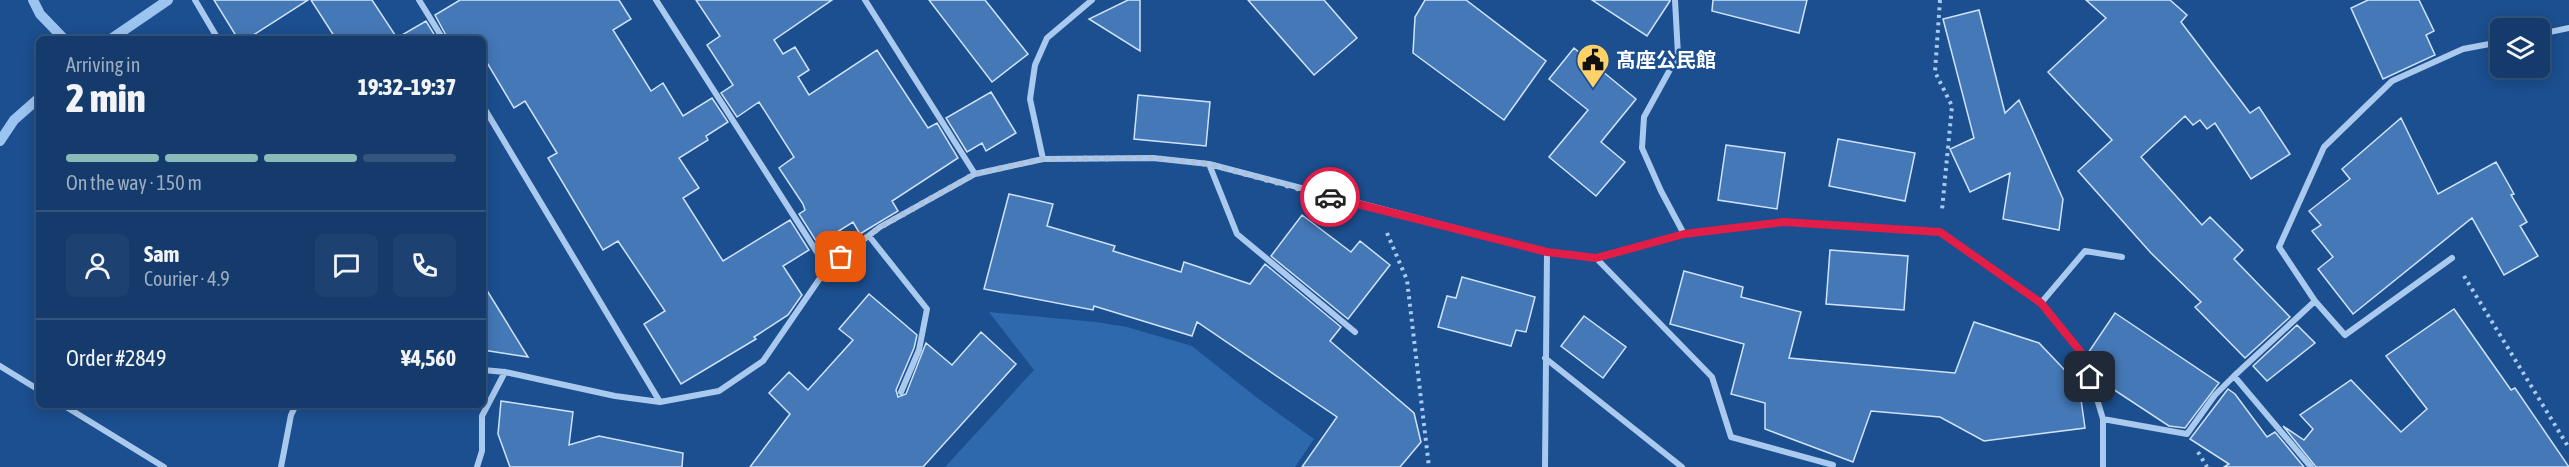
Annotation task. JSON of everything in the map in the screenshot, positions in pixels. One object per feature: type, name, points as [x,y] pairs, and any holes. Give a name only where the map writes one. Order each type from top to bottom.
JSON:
[{"type":"street","points":[[195,0],[216,36]]},
{"type":"street","points":[[419,0],[441,36]]},
{"type":"street","points":[[656,0],[827,268]]},
{"type":"street","points":[[865,0],[975,174]]},
{"type":"street","points":[[1043,159],[1030,99],[1035,65],[1047,39],[1092,0]]},
{"type":"street","points":[[1674,0],[1678,56],[1644,117],[1642,148],[1684,234]]},
{"type":"street","points":[[2550,32],[2569,28]]},
{"type":"street","points":[[2452,258],[2345,335],[2315,301],[2279,247],[2324,147],[2392,81],[2463,49],[2490,44]]},
{"type":"street","points":[[486,111],[660,402]]},
{"type":"street","points":[[486,370],[505,372],[615,396],[660,402],[719,391],[763,361],[827,268],[880,227],[975,174],[1043,159],[1153,158],[1209,164],[1378,210],[1547,252],[1596,258],[1684,234],[1784,222],[1940,232],[2041,303],[2084,356],[2103,419],[2103,467]]},
{"type":"street","points":[[1209,164],[1237,234],[1355,332]]},
{"type":"street","points":[[869,236],[927,309],[920,351],[901,392]]},
{"type":"street","points":[[2041,303],[2085,251],[2122,257]]},
{"type":"street","points":[[1545,467],[1547,252]]},
{"type":"street","points":[[1596,258],[1712,377],[1731,437],[1833,465],[1832,467]]},
{"type":"street","points":[[2103,419],[2187,434],[2215,395],[2315,301]]},
{"type":"street","points":[[1545,358],[1682,467]]},
{"type":"street","points":[[0,366],[36,388]]},
{"type":"street","points":[[477,467],[482,451],[482,416],[505,372]]},
{"type":"street","points":[[2234,376],[2311,467]]},
{"type":"street","points":[[68,408],[164,467]]},
{"type":"street","points":[[281,467],[291,415],[294,408]]},
{"type":"path","points":[[1940,0],[1935,72],[1952,106],[1940,232]]},
{"type":"path","points":[[1378,210],[1407,280],[1429,467]]},
{"type":"path","points":[[2452,258],[2569,448]]},
{"type":"shaded area","points":[[989,312],[1127,327],[1192,346],[1314,439],[1295,467],[945,467],[1034,370]]},
{"type":"building","points":[[214,0],[308,0],[252,36],[236,36]]},
{"type":"building","points":[[311,0],[372,0],[396,36],[334,36]]},
{"type":"building","points":[[460,0],[619,0],[631,19],[613,30],[651,91],[663,83],[683,116],[712,98],[728,122],[706,136],[708,140],[679,158],[699,188],[683,198],[723,261],[790,220],[809,250],[783,266],[802,295],[788,315],[754,337],[756,339],[681,384],[644,324],[665,311],[618,241],[603,250],[548,158],[557,153],[525,101],[514,108],[486,61],[486,36],[446,36],[435,15]]},
{"type":"building","points":[[696,0],[832,0],[774,40],[783,54],[795,47],[809,70],[798,77],[809,95],[877,50],[928,128],[937,123],[958,158],[892,201],[898,211],[860,234],[853,222],[818,244],[799,214],[805,210],[803,204],[779,168],[794,157],[759,102],[737,117],[721,93],[733,85],[707,45],[720,36]]},
{"type":"building","points":[[929,0],[985,0],[1028,54],[992,82]]},
{"type":"building","points":[[1128,0],[1140,0],[1140,51],[1089,19]]},
{"type":"building","points":[[1248,0],[1324,0],[1357,38],[1314,75]]},
{"type":"building","points":[[1425,0],[1466,0],[1546,61],[1504,120],[1413,53],[1415,17]]},
{"type":"building","points":[[1592,0],[1670,0],[1670,1],[1647,36]]},
{"type":"building","points":[[1713,0],[1807,0],[1799,33],[1712,11]]},
{"type":"building","points":[[2086,0],[2170,0],[2187,15],[2181,22],[2250,113],[2259,107],[2290,154],[2251,179],[2215,123],[2207,129],[2200,120],[2193,125],[2185,116],[2141,157],[2202,225],[2210,217],[2243,250],[2234,259],[2290,317],[2245,358],[2195,307],[2201,302],[2151,253],[2078,171],[2112,140],[2048,72],[2106,18]]},
{"type":"building","points":[[2368,0],[2419,0],[2434,31],[2426,35],[2435,55],[2383,79],[2351,8]]},
{"type":"building","points":[[1979,10],[2005,113],[2019,100],[2063,199],[2059,230],[2003,219],[2010,173],[1970,192],[1950,149],[1974,138],[1943,19]]},
{"type":"building","points":[[426,21],[435,36],[400,36]]},
{"type":"building","points":[[1574,48],[1636,99],[1601,142],[1625,162],[1596,196],[1549,157],[1588,110],[1549,79]]},
{"type":"building","points":[[991,92],[1016,133],[986,151],[982,143],[967,152],[946,118]]},
{"type":"building","points":[[1138,95],[1210,102],[1206,146],[1134,139]]},
{"type":"building","points":[[2401,118],[2438,194],[2496,162],[2514,194],[2511,195],[2527,222],[2520,226],[2538,256],[2504,275],[2472,218],[2353,314],[2318,269],[2333,257],[2312,231],[2321,225],[2309,211],[2350,179],[2342,169]]},
{"type":"building","points":[[1838,139],[1915,153],[1905,201],[1829,186]]},
{"type":"building","points":[[1726,145],[1785,153],[1777,209],[1718,200]]},
{"type":"building","points":[[1009,194],[1053,204],[1047,226],[1115,246],[1113,251],[1181,272],[1184,262],[1250,284],[1265,264],[1341,327],[1330,341],[1414,413],[1421,442],[1400,467],[1302,467],[1337,417],[1197,322],[1192,336],[1094,306],[1093,310],[984,289]]},
{"type":"building","points":[[1302,215],[1351,252],[1360,241],[1390,265],[1348,319],[1271,256]]},
{"type":"building","points":[[1830,250],[1908,256],[1904,310],[1826,304]]},
{"type":"building","points":[[1684,271],[1743,287],[1741,297],[1801,312],[1789,358],[1955,373],[1974,322],[2039,343],[2079,385],[2085,428],[1984,441],[1940,417],[1871,411],[1853,462],[1765,429],[1765,403],[1731,394],[1744,344],[1670,324]]},
{"type":"building","points":[[1462,277],[1535,297],[1526,332],[1516,330],[1511,346],[1438,327],[1447,296],[1456,298]]},
{"type":"building","points":[[486,289],[528,357],[486,350]]},
{"type":"building","points":[[869,294],[917,335],[914,348],[896,390],[898,397],[906,394],[926,343],[952,365],[981,332],[1016,364],[923,467],[750,467],[790,414],[769,393],[789,372],[808,390],[853,340],[839,329]]},
{"type":"building","points":[[2454,309],[2511,390],[2515,388],[2569,467],[2316,467],[2283,426],[2304,440],[2313,429],[2300,415],[2351,380],[2401,432],[2427,409],[2386,356]]},
{"type":"building","points":[[2115,313],[2219,383],[2185,428],[2169,426],[2096,378],[2088,353]]},
{"type":"building","points":[[1584,316],[1626,347],[1603,378],[1561,346]]},
{"type":"building","points":[[2297,325],[2315,343],[2267,381],[2253,366]]},
{"type":"building","points":[[2228,389],[2235,394],[2267,437],[2275,432],[2304,467],[2224,467],[2229,464],[2190,439]]},
{"type":"building","points":[[501,401],[573,412],[569,445],[599,436],[683,453],[682,467],[510,467],[498,434]]},
{"type":"waterway","points":[[33,0],[40,14],[61,36]]},
{"type":"waterway","points":[[115,36],[168,0]]},
{"type":"waterway","points":[[0,141],[14,120],[36,101]]},
{"type":"way so far","points":[[841,257],[880,227],[975,174],[1043,159],[1153,158],[1209,164],[1330,197]]},
{"type":"place","name":"髙座公民館","points":[[1593,89]]},
{"type":"route","points":[[1330,197],[1547,252],[1596,258],[1684,234],[1784,222],[1940,232],[1966,248],[2041,303],[2084,356],[2090,377]]}]
